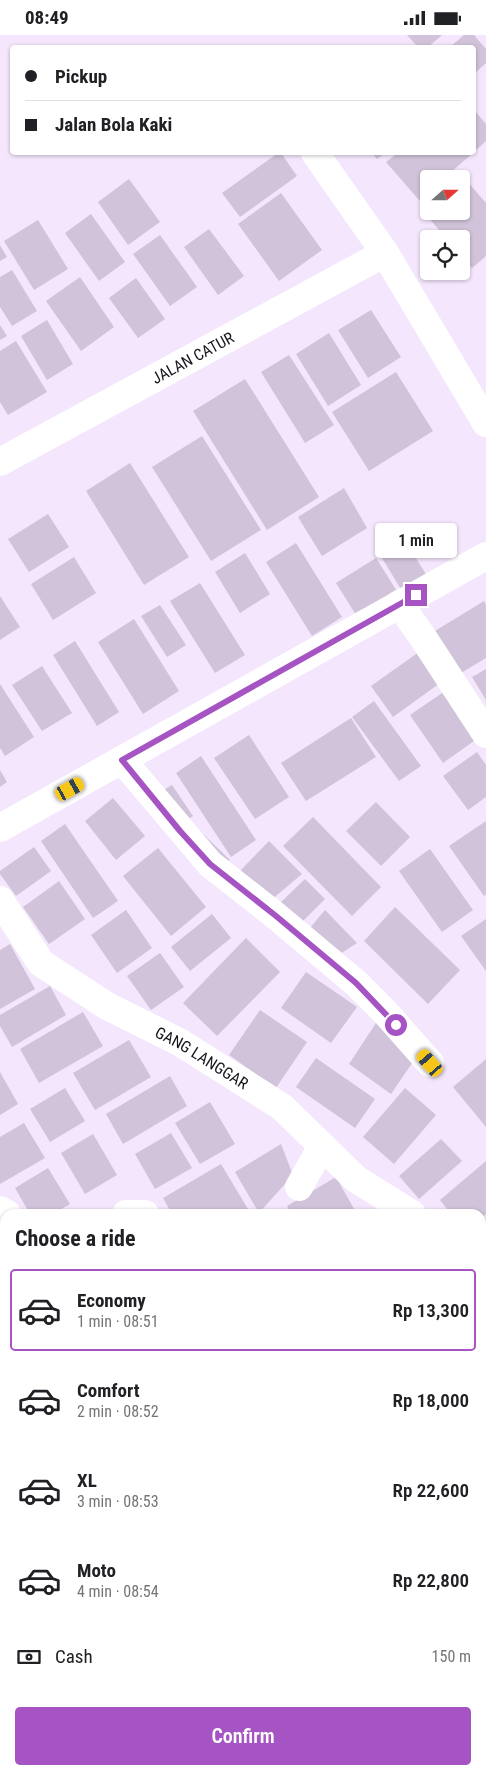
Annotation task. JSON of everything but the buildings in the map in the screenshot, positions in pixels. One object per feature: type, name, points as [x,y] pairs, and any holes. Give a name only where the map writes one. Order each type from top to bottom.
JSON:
[{"type":"street","points":[[316,155],[385,253],[486,423]]},
{"type":"street","name":"JALAN CATUR","points":[[0,462],[385,253]]},
{"type":"street","points":[[0,828],[486,556]]},
{"type":"street","points":[[399,604],[422,635],[486,734]]},
{"type":"street","points":[[122,760],[180,831],[210,864],[356,983],[385,1012],[430,1063]]},
{"type":"street","name":"GANG LANGGAR","points":[[0,900],[42,963],[107,1006],[181,1043],[282,1107],[356,1179],[404,1209]]},
{"type":"street","points":[[299,1187],[322,1146]]},
{"type":"route","points":[[396,1025],[356,983],[210,864],[180,831],[122,760],[416,595]]}]
